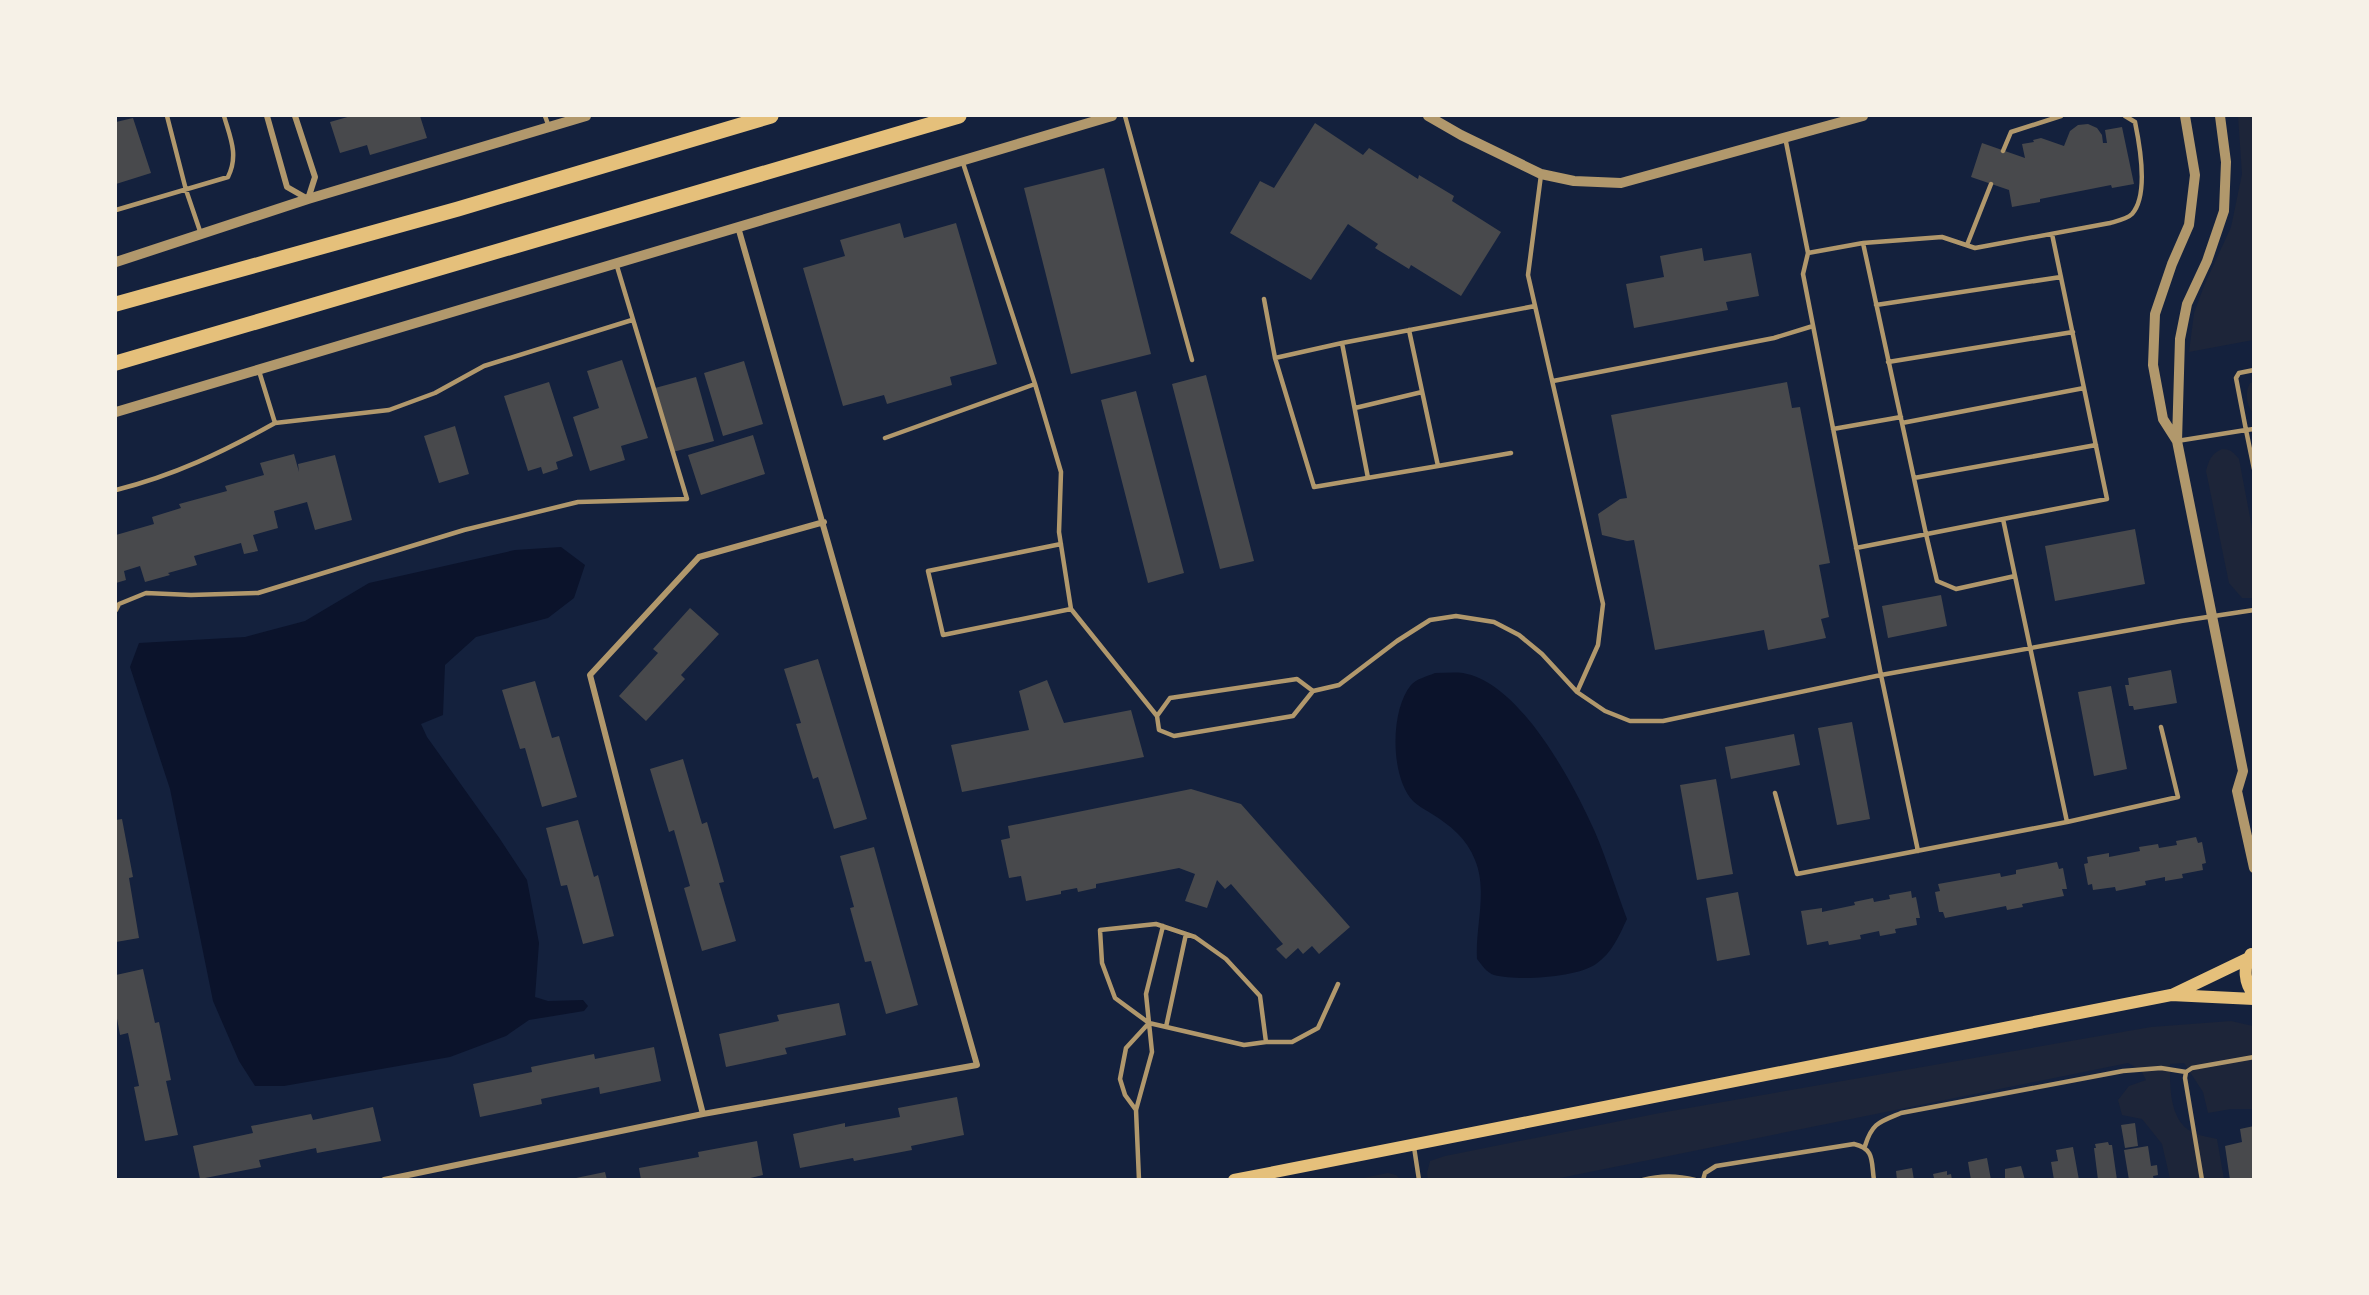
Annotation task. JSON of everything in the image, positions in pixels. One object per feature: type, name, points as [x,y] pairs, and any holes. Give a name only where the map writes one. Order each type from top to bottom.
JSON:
[{"type":"highway","points":[[116,304],[458,209],[771,116]]},
{"type":"highway","points":[[116,363],[959,116]]},
{"type":"main road","points":[[2171,995],[2251,955]]},
{"type":"main road","points":[[1233,1179],[2171,995],[2253,997],[2246,981],[2246,969],[2251,955]]},
{"type":"street","points":[[267,116],[287,187],[308,199]]},
{"type":"street","points":[[295,116],[315,177],[308,199]]},
{"type":"street","points":[[116,262],[308,199],[586,116]]},
{"type":"street","points":[[116,412],[1112,116]]},
{"type":"street","points":[[1428,116],[1461,135],[1541,174],[1574,182],[1622,183],[1863,116]]},
{"type":"street","points":[[2177,441],[2163,419],[2153,366],[2155,314],[2172,264],[2189,225],[2195,175],[2186,116]]},
{"type":"street","points":[[2220,116],[2226,162],[2224,211],[2207,261],[2187,304],[2180,339],[2177,441],[2243,771],[2237,791],[2253,868]]},
{"type":"street","points":[[384,1179],[407,1177],[703,1114],[977,1065],[738,227]]},
{"type":"street","points":[[703,1114],[590,675],[699,557],[824,522]]},
{"type":"street","points":[[2243,771],[2253,779]]},
{"type":"lane","points":[[167,116],[186,190],[201,234]]},
{"type":"lane","points":[[116,210],[228,177],[234,165],[234,151],[224,116]]},
{"type":"lane","points":[[545,116],[549,127]]},
{"type":"lane","points":[[1125,116],[1192,360]]},
{"type":"lane","points":[[2003,151],[2011,132],[2061,116]]},
{"type":"lane","points":[[1808,253],[1863,243],[1942,237],[1976,248],[2110,223],[2130,216],[2140,201],[2139,142],[2134,122],[2125,116]]},
{"type":"lane","points":[[1785,137],[1808,253],[1803,274],[1917,851]]},
{"type":"lane","points":[[962,160],[1035,384],[1061,472],[1059,532],[1071,609],[1157,716],[1159,730],[1174,736],[1293,716],[1313,691],[1339,685],[1397,641],[1430,620],[1456,616],[1494,622],[1519,635],[1542,654],[1576,692],[1605,711],[1630,721],[1663,721],[1881,675],[2253,610]]},
{"type":"lane","points":[[1541,174],[1528,275],[1603,604],[1598,645],[1576,692]]},
{"type":"lane","points":[[1967,245],[1991,184]]},
{"type":"lane","points":[[1856,548],[2107,499],[2052,234]]},
{"type":"lane","points":[[1863,243],[1937,581],[1956,589],[2015,576]]},
{"type":"lane","points":[[116,610],[119,604],[146,592],[191,595],[258,593],[464,530],[578,502],[687,499],[616,263]]},
{"type":"lane","points":[[1876,305],[2061,277]]},
{"type":"lane","points":[[1264,299],[1275,358],[1314,487],[1511,453]]},
{"type":"lane","points":[[1275,358],[1535,306]]},
{"type":"lane","points":[[116,490],[153,481],[219,454],[274,423],[389,410],[435,393],[484,366],[632,320]]},
{"type":"lane","points":[[1553,381],[1774,338],[1813,326]]},
{"type":"lane","points":[[1409,330],[1438,465]]},
{"type":"lane","points":[[1888,362],[2073,332]]},
{"type":"lane","points":[[1342,343],[1368,478]]},
{"type":"lane","points":[[259,370],[274,423]]},
{"type":"lane","points":[[2253,370],[2239,373],[2236,378],[2253,469]]},
{"type":"lane","points":[[885,438],[1035,384]]},
{"type":"lane","points":[[1902,423],[2084,388]]},
{"type":"lane","points":[[1355,408],[1422,392]]},
{"type":"lane","points":[[1833,429],[1900,417]]},
{"type":"lane","points":[[2177,441],[2253,429]]},
{"type":"lane","points":[[1914,478],[2096,444]]},
{"type":"lane","points":[[2003,519],[2067,822]]},
{"type":"lane","points":[[1060,544],[928,571],[943,635],[1071,609]]},
{"type":"lane","points":[[1157,716],[1170,698],[1297,679],[1313,691]]},
{"type":"lane","points":[[1775,794],[1797,874],[2067,822],[2178,797],[2161,727]]},
{"type":"lane","points":[[1266,1042],[1260,996],[1226,958],[1195,937],[1156,924],[1100,930],[1102,963],[1115,998],[1149,1023],[1244,1045],[1292,1042],[1318,1028],[1338,984]]},
{"type":"lane","points":[[1139,1179],[1136,1110],[1152,1052],[1146,994],[1163,926]]},
{"type":"lane","points":[[1167,1027],[1186,934]]},
{"type":"lane","points":[[1136,1110],[1125,1095],[1120,1079],[1126,1048],[1149,1023]]},
{"type":"lane","points":[[1865,1146],[1870,1129],[1879,1122],[1901,1113],[2123,1071],[2161,1068],[2186,1072],[2192,1068],[2253,1057]]},
{"type":"lane","points":[[2186,1072],[2185,1078],[2202,1179]]},
{"type":"lane","points":[[1414,1144],[1419,1179]]},
{"type":"lane","points":[[1703,1179],[1705,1173],[1716,1166],[1854,1144],[1865,1146],[1870,1152],[1874,1179]]},
{"type":"lane","points":[[1642,1179],[1679,1176],[1695,1179]]},
{"type":"shaded area","points":[[2238,116],[2253,116],[2253,340],[2189,352],[2194,313],[2231,227],[2242,174]]},
{"type":"shaded area","points":[[2254,382],[2253,413],[2247,394],[2250,383]]},
{"type":"shaded area","points":[[2222,449],[2234,453],[2239,459],[2253,533],[2253,598],[2242,598],[2229,583],[2206,471],[2211,458]]},
{"type":"shaded area","points":[[561,547],[585,565],[574,598],[548,618],[476,637],[445,665],[443,715],[421,724],[427,737],[527,880],[539,943],[535,997],[548,1001],[583,1000],[588,1006],[584,1011],[529,1020],[506,1036],[450,1057],[284,1086],[255,1086],[239,1061],[213,1001],[170,789],[130,667],[139,643],[245,637],[305,621],[369,583],[515,550]]},
{"type":"shaded area","points":[[1435,673],[1463,673],[1484,681],[1505,695],[1543,738],[1573,788],[1599,843],[1627,919],[1611,949],[1602,960],[1587,969],[1546,977],[1504,977],[1491,974],[1477,959],[1481,884],[1472,852],[1457,833],[1413,801],[1405,790],[1397,760],[1396,726],[1404,696],[1413,683]]},
{"type":"shaded area","points":[[2231,1021],[2253,1026],[2253,1109],[2231,1109],[2208,1113],[2203,1092],[2184,1063],[2170,1064],[2171,1093],[2175,1112],[2186,1128],[2197,1134],[2217,1139],[2224,1179],[2170,1179],[2162,1144],[2142,1119],[2122,1115],[2118,1100],[2129,1086],[2146,1080],[2141,1070],[2128,1063],[1555,1179],[1428,1180],[1430,1161],[1445,1156],[1660,1113],[2151,1027]]},
{"type":"shaded area","points":[[1388,1173],[1400,1179],[1358,1179]]},
{"type":"building","points":[[351,116],[420,116],[427,138],[370,155],[367,145],[340,153],[330,122]]},
{"type":"building","points":[[133,118],[151,173],[116,184],[116,122]]},
{"type":"building","points":[[1315,123],[1363,155],[1369,148],[1418,179],[1419,175],[1454,196],[1452,201],[1501,232],[1461,296],[1411,265],[1409,269],[1375,248],[1378,244],[1348,224],[1311,280],[1230,233],[1260,181],[1274,188]]},
{"type":"building","points":[[2088,124],[2097,128],[2102,135],[2103,143],[2107,143],[2105,130],[2122,127],[2134,184],[2112,188],[2111,185],[2012,207],[2009,190],[1971,177],[1982,143],[2025,158],[2022,144],[2041,138],[2064,146],[2070,131],[2078,125]]},
{"type":"building","points":[[1104,168],[1151,354],[1071,374],[1024,188]]},
{"type":"building","points":[[900,223],[904,238],[956,223],[997,364],[950,377],[952,385],[887,404],[884,395],[843,406],[803,268],[845,256],[840,240]]},
{"type":"building","points":[[1702,248],[1704,261],[1751,253],[1759,296],[1726,302],[1728,310],[1634,328],[1626,284],[1664,277],[1660,256]]},
{"type":"building","points":[[622,360],[648,438],[621,446],[625,460],[590,471],[573,417],[599,408],[587,371]]},
{"type":"building","points":[[744,361],[763,424],[723,436],[704,373]]},
{"type":"building","points":[[1206,375],[1254,561],[1220,569],[1172,384]]},
{"type":"building","points":[[696,377],[714,441],[673,452],[655,388]]},
{"type":"building","points":[[549,382],[573,456],[556,462],[558,469],[543,474],[541,467],[528,471],[504,396]]},
{"type":"building","points":[[1787,382],[1792,408],[1800,407],[1830,563],[1819,565],[1829,617],[1821,619],[1826,638],[1768,650],[1764,630],[1655,650],[1634,540],[1627,541],[1602,535],[1598,514],[1620,499],[1627,498],[1611,415]]},
{"type":"building","points":[[1136,391],[1184,573],[1148,583],[1101,400]]},
{"type":"building","points":[[455,426],[469,474],[439,483],[424,436]]},
{"type":"building","points":[[753,435],[765,474],[701,495],[688,455]]},
{"type":"building","points":[[294,454],[299,472],[298,464],[335,455],[352,520],[315,530],[307,502],[274,511],[278,528],[253,535],[258,551],[244,554],[241,543],[194,556],[197,565],[145,582],[140,566],[124,571],[126,580],[116,583],[116,535],[154,524],[152,517],[181,508],[179,504],[227,491],[225,486],[264,475],[260,463]]},
{"type":"building","points":[[2135,529],[2145,584],[2055,601],[2045,546]]},
{"type":"building","points":[[1941,595],[1947,626],[1888,638],[1882,606]]},
{"type":"building","points":[[690,608],[719,634],[681,675],[685,679],[646,721],[619,696],[658,653],[653,649]]},
{"type":"building","points":[[818,659],[867,819],[834,829],[818,777],[813,779],[796,724],[801,723],[784,669]]},
{"type":"building","points":[[2171,670],[2177,703],[2134,710],[2133,706],[2129,706],[2125,685],[2129,685],[2128,678]]},
{"type":"building","points":[[1047,680],[1064,723],[1131,710],[1144,757],[962,792],[951,745],[1029,730],[1019,691]]},
{"type":"building","points":[[535,681],[552,738],[559,736],[577,797],[542,807],[525,748],[520,749],[502,690]]},
{"type":"building","points":[[2111,686],[2127,769],[2094,776],[2078,692]]},
{"type":"building","points":[[1852,722],[1870,819],[1837,825],[1818,728]]},
{"type":"building","points":[[1794,734],[1800,765],[1731,779],[1725,747]]},
{"type":"building","points":[[683,759],[702,824],[707,822],[724,882],[719,883],[736,941],[702,951],[684,888],[690,886],[674,830],[669,832],[650,769]]},
{"type":"building","points":[[1716,779],[1733,874],[1697,880],[1680,785]]},
{"type":"building","points":[[1191,789],[1241,804],[1350,927],[1319,954],[1312,946],[1303,954],[1298,948],[1286,959],[1276,949],[1283,944],[1231,884],[1225,889],[1217,880],[1207,908],[1185,901],[1195,874],[1179,868],[1096,884],[1096,888],[1078,892],[1077,888],[1061,891],[1061,894],[1026,901],[1021,876],[1009,878],[1001,840],[1010,838],[1008,826]]},
{"type":"building","points":[[122,819],[133,877],[129,878],[139,938],[116,942],[116,820]]},
{"type":"building","points":[[578,820],[594,877],[598,875],[614,936],[583,944],[567,885],[561,886],[546,828]]},
{"type":"building","points":[[2196,837],[2198,843],[2202,842],[2206,863],[2202,864],[2203,870],[2182,874],[2183,878],[2165,881],[2165,877],[2145,881],[2146,885],[2116,891],[2115,887],[2093,890],[2092,884],[2088,885],[2084,864],[2088,863],[2087,857],[2109,853],[2109,857],[2140,851],[2139,847],[2158,844],[2159,848],[2177,845],[2176,841]]},
{"type":"building","points":[[874,847],[918,1005],[886,1014],[871,961],[865,962],[850,908],[854,907],[840,856]]},
{"type":"building","points":[[2057,862],[2059,869],[2063,868],[2067,889],[2062,889],[2064,896],[2022,904],[2023,907],[2007,910],[2006,906],[1945,918],[1943,912],[1939,912],[1935,892],[1940,891],[1938,884],[2000,873],[2001,877],[2016,874],[2016,870]]},
{"type":"building","points":[[1911,891],[1912,898],[1916,897],[1920,918],[1916,918],[1917,925],[1895,929],[1896,933],[1880,936],[1879,931],[1860,935],[1861,939],[1829,945],[1828,941],[1807,945],[1801,911],[1822,908],[1822,912],[1855,905],[1854,902],[1873,898],[1874,902],[1890,899],[1889,895]]},
{"type":"building","points":[[1738,892],[1750,955],[1717,961],[1706,898]]},
{"type":"building","points":[[143,969],[155,1023],[159,1022],[171,1080],[166,1081],[178,1135],[145,1141],[134,1087],[139,1086],[128,1033],[120,1035],[116,1013],[116,975]]},
{"type":"building","points":[[839,1003],[846,1035],[785,1048],[787,1054],[726,1067],[719,1034],[779,1021],[777,1015]]},
{"type":"building","points":[[654,1047],[661,1081],[600,1094],[599,1087],[541,1099],[542,1104],[480,1117],[473,1084],[532,1072],[531,1067],[594,1054],[595,1059]]},
{"type":"building","points":[[957,1097],[964,1135],[911,1146],[912,1150],[800,1168],[793,1134],[845,1123],[845,1127],[900,1117],[898,1108]]},
{"type":"building","points":[[373,1107],[381,1141],[317,1153],[316,1148],[259,1160],[261,1167],[200,1179],[193,1146],[253,1133],[251,1126],[311,1114],[313,1120]]},
{"type":"building","points":[[2135,1123],[2138,1146],[2125,1148],[2121,1125]]},
{"type":"building","points":[[2254,1126],[2254,1180],[2230,1180],[2225,1146],[2242,1142],[2240,1129]]},
{"type":"building","points":[[757,1141],[763,1175],[742,1180],[641,1180],[639,1168],[699,1157],[698,1152]]},
{"type":"building","points":[[2108,1142],[2112,1145],[2117,1180],[2098,1180],[2095,1144]]},
{"type":"building","points":[[2148,1146],[2151,1166],[2157,1165],[2158,1175],[2153,1176],[2154,1180],[2129,1180],[2124,1150]]},
{"type":"building","points":[[2073,1147],[2079,1180],[2054,1180],[2051,1162],[2058,1161],[2056,1150]]},
{"type":"building","points":[[1987,1158],[1991,1180],[1971,1180],[1968,1162]]},
{"type":"building","points":[[2021,1166],[2025,1180],[2005,1180],[2005,1169]]},
{"type":"building","points":[[1912,1168],[1914,1180],[1897,1180],[1896,1171]]},
{"type":"building","points":[[1947,1171],[1947,1175],[1951,1174],[1952,1180],[1930,1180],[1934,1178],[1933,1174]]},
{"type":"building","points":[[605,1172],[607,1180],[576,1180],[576,1178]]}]
